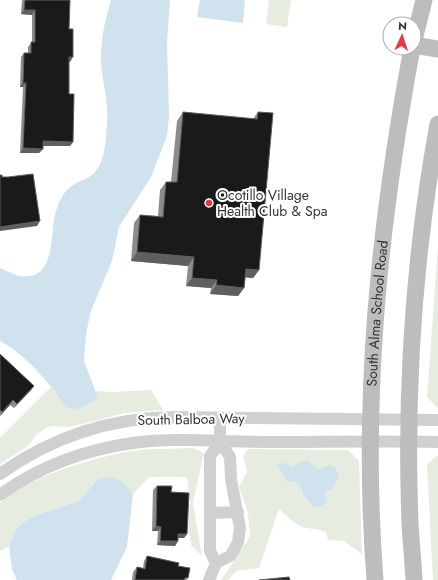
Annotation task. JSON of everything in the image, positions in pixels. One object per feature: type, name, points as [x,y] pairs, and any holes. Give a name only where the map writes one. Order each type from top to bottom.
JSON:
[{"type":"main road","points":[[420,16],[424,0]]},
{"type":"main road","points":[[422,46],[438,49]]},
{"type":"main road","name":"South Alma School Road","points":[[375,580],[370,442],[373,338],[380,251],[394,144],[410,56]]},
{"type":"main road","points":[[414,580],[410,524],[409,442],[412,341],[417,279],[430,171],[438,124]]},
{"type":"street","name":"South Balboa Way","points":[[0,474],[57,440],[107,424],[122,421],[153,418],[438,420]]},
{"type":"street","points":[[209,580],[216,563],[230,556],[238,542],[240,528],[231,479],[230,457],[220,442],[220,418]]},
{"type":"street","name":"South Balboa Way","points":[[0,494],[46,468],[91,452],[132,443],[157,441],[438,442]]},
{"type":"street","points":[[216,563],[210,551],[210,456],[220,442]]},
{"type":"street","points":[[35,452],[46,468]]},
{"type":"street","points":[[210,513],[238,512]]},
{"type":"shaded area","points":[[269,0],[291,0],[287,27],[266,24]]},
{"type":"shaded area","points":[[438,246],[438,408],[427,397]]},
{"type":"shaded area","points":[[51,387],[66,405],[72,409],[80,409],[98,398],[95,391],[112,392],[151,390],[163,410],[125,413],[70,427],[52,426],[36,435],[28,446],[0,464],[0,438]]},
{"type":"shaded area","points":[[193,448],[204,453],[193,502],[202,556],[191,545],[188,526],[190,502],[187,477],[149,477],[133,494],[123,481],[97,480],[79,501],[31,517],[16,528],[9,546],[0,551],[0,503],[27,485],[60,470],[110,455],[143,450]]},
{"type":"shaded area","points":[[248,449],[348,450],[359,461],[362,554],[344,541],[328,540],[326,532],[302,527],[279,509],[259,568],[236,571],[228,580],[221,580],[250,537],[248,513],[239,487],[247,472],[243,456]]},
{"type":"shaded area","points":[[438,455],[438,580],[433,580],[427,464]]},
{"type":"water","points":[[111,0],[170,0],[167,42],[169,116],[167,136],[151,177],[119,227],[112,261],[91,311],[86,334],[84,361],[98,398],[79,409],[71,409],[65,405],[54,390],[28,362],[15,350],[0,341],[0,268],[20,276],[32,275],[41,271],[50,252],[54,218],[61,199],[67,190],[78,182],[92,175],[100,165],[105,146],[107,119],[101,63],[101,47]]},
{"type":"water","points":[[200,0],[245,0],[243,23],[197,17]]},
{"type":"water","points":[[308,461],[318,469],[330,465],[335,467],[339,478],[332,489],[326,491],[324,496],[327,501],[322,506],[314,508],[296,482],[287,481],[277,466],[279,464],[286,463],[291,467],[300,462]]},
{"type":"water","points":[[109,477],[123,481],[133,494],[127,547],[111,580],[17,580],[12,569],[9,546],[16,528],[31,517],[79,501],[97,480]]},
{"type":"building","points":[[25,0],[70,0],[69,29],[73,29],[73,57],[69,57],[69,94],[74,94],[73,142],[43,141],[43,149],[23,148],[26,83],[23,83],[24,53],[31,53],[31,42],[35,42],[35,10],[24,10]]},
{"type":"building","name":"Ocotillo Village Health Club & Spa","points":[[183,112],[257,119],[258,112],[273,113],[259,270],[246,269],[244,288],[216,285],[217,280],[192,278],[194,257],[137,252],[140,215],[163,217],[166,182],[177,182]]},
{"type":"building","points":[[33,174],[40,221],[0,227],[0,175],[2,175],[2,177],[8,177]]},
{"type":"building","points":[[0,354],[34,386],[17,404],[13,400],[2,412],[0,410]]},
{"type":"building","points":[[157,486],[172,486],[171,492],[189,493],[187,534],[178,534],[178,541],[160,541],[161,527],[156,526]]},
{"type":"building","points":[[147,556],[179,563],[178,566],[190,568],[188,578],[185,578],[184,580],[135,580],[137,567],[145,569]]},
{"type":"building","points":[[289,577],[290,580],[259,580]]},
{"type":"place","name":"Ocotillo Village Health Club & Spa","points":[[209,203]]}]
